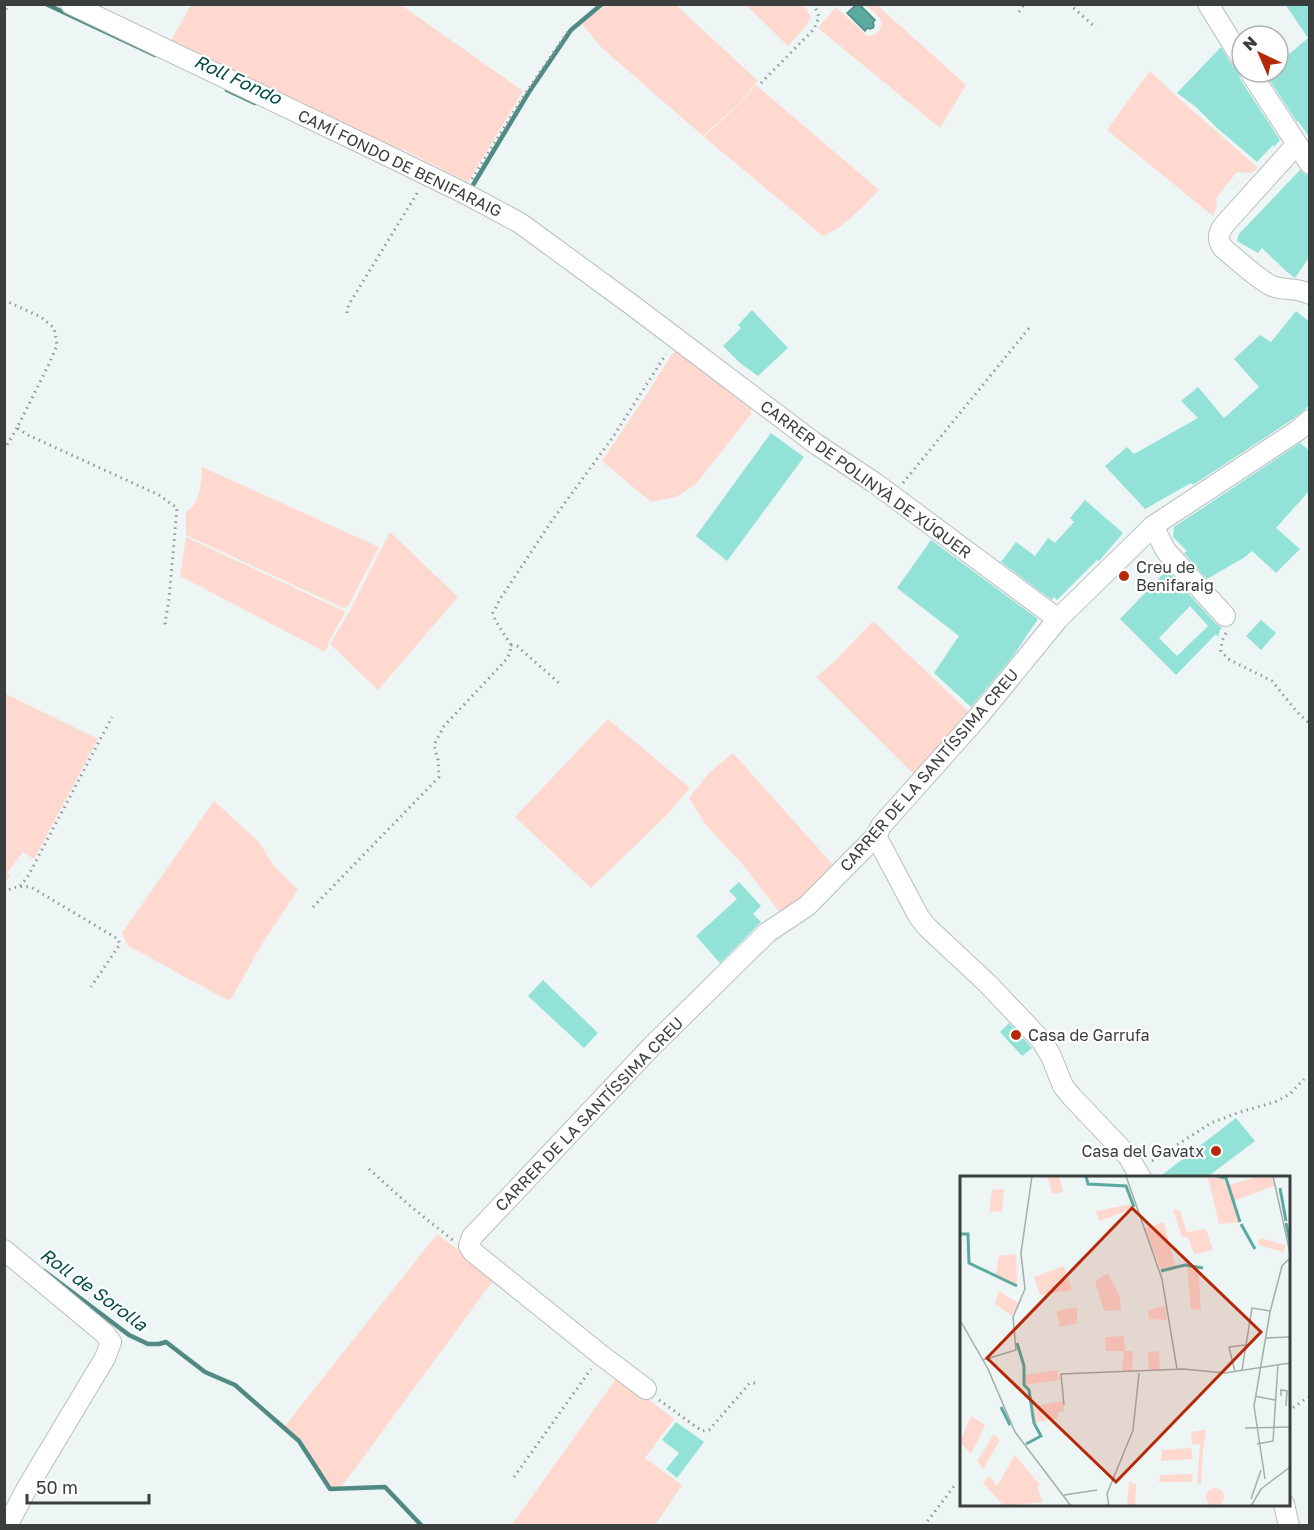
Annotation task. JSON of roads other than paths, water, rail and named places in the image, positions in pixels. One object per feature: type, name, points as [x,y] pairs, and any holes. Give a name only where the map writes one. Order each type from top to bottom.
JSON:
[{"type":"street","name":"CAMÍ FONDO DE BENIFARAIG","points":[[71,4],[428,175],[520,223],[675,339]]},
{"type":"street","points":[[1208,4],[1230,40]]},
{"type":"street","points":[[1258,84],[1310,164]]},
{"type":"street","points":[[1296,145],[1221,229],[1219,239],[1225,250],[1268,284],[1277,288],[1300,290],[1310,294]]},
{"type":"street","name":"CARRER DE POLINYÀ DE XÚQUER","points":[[675,339],[1058,619]]},
{"type":"street","name":"CARRER DE LA SANTÍSSIMA CREU","points":[[646,1389],[473,1252],[469,1246],[472,1237],[652,1046],[768,932],[807,906],[876,836],[881,826],[978,717],[1058,619],[1152,526],[1297,431],[1308,431]]},
{"type":"street","points":[[1152,526],[1166,551],[1225,616]]},
{"type":"street","points":[[876,836],[919,917],[988,984],[1041,1041],[1072,1097],[1128,1156],[1139,1174]]},
{"type":"street","points":[[4,1250],[104,1333],[111,1342],[105,1358],[27,1488],[7,1526]]},
{"type":"street","points":[[1284,1506],[1289,1526]]},
{"type":"water","points":[[856,5],[860,5],[875,20],[873,28],[867,28],[865,31],[847,13]]},
{"type":"waterway","name":"Roll Fondo","points":[[46,4],[155,55]]},
{"type":"waterway","name":"Roll Fondo","points":[[470,190],[529,92],[571,30],[602,4]]},
{"type":"waterway","name":"Roll Fondo","points":[[227,90],[255,103]]},
{"type":"waterway","name":"Roll de Sorolla","points":[[44,1271],[129,1335],[148,1344],[166,1342],[205,1372],[235,1385],[299,1441],[330,1489],[385,1487],[422,1526]]},
{"type":"place","name":"Creu de Benifaraig","points":[[1124,576]]},
{"type":"place","name":"Casa de Garrufa","points":[[1016,1035]]},
{"type":"place","name":"Casa del Gavatx","points":[[1216,1151]]}]
